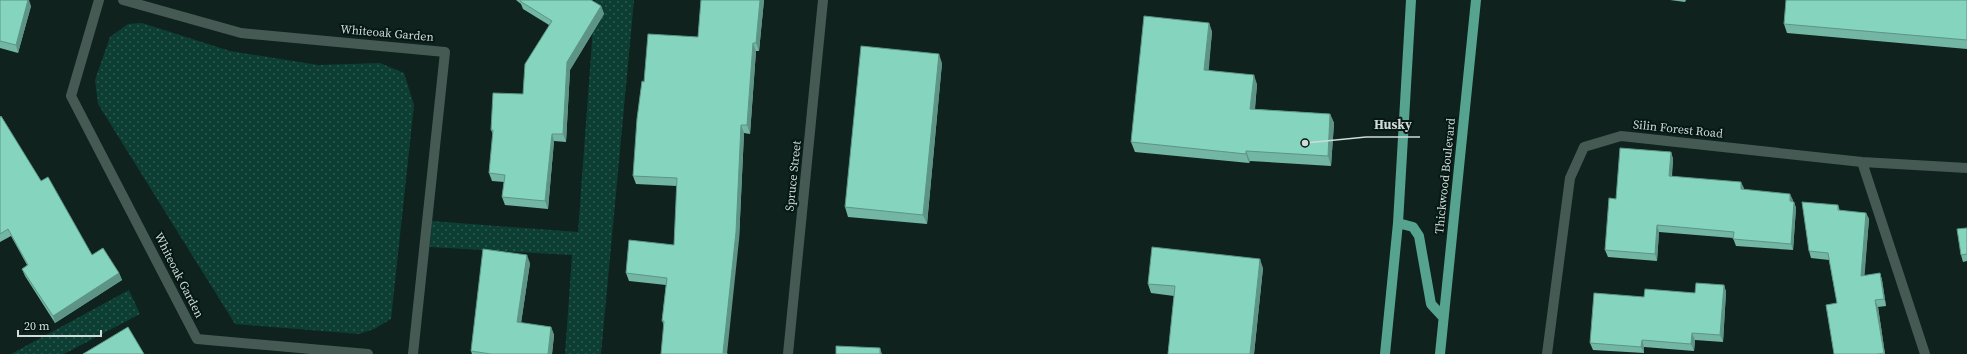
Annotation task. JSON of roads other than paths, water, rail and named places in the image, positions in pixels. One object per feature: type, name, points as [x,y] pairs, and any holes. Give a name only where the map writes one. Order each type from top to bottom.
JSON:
[{"type":"main road","points":[[1385,354],[1398,223],[1411,0]]},
{"type":"main road","name":"Thickwood Boulevard","points":[[1440,354],[1476,0]]},
{"type":"main road","points":[[1398,223],[1413,227],[1419,236],[1431,304],[1443,317]]},
{"type":"street","name":"Whiteoak Garden","points":[[99,0],[71,96],[197,339],[368,354]]},
{"type":"street","name":"Whiteoak Garden","points":[[123,0],[241,33],[444,52],[413,354]]},
{"type":"street","name":"Spruce Street","points":[[788,354],[823,0]]},
{"type":"street","name":"Silin Forest Road","points":[[1546,354],[1570,178],[1584,147],[1621,136],[1862,162],[1967,168]]},
{"type":"street","points":[[1862,162],[1925,354]]},
{"type":"place","name":"Husky","points":[[1305,143]]}]
